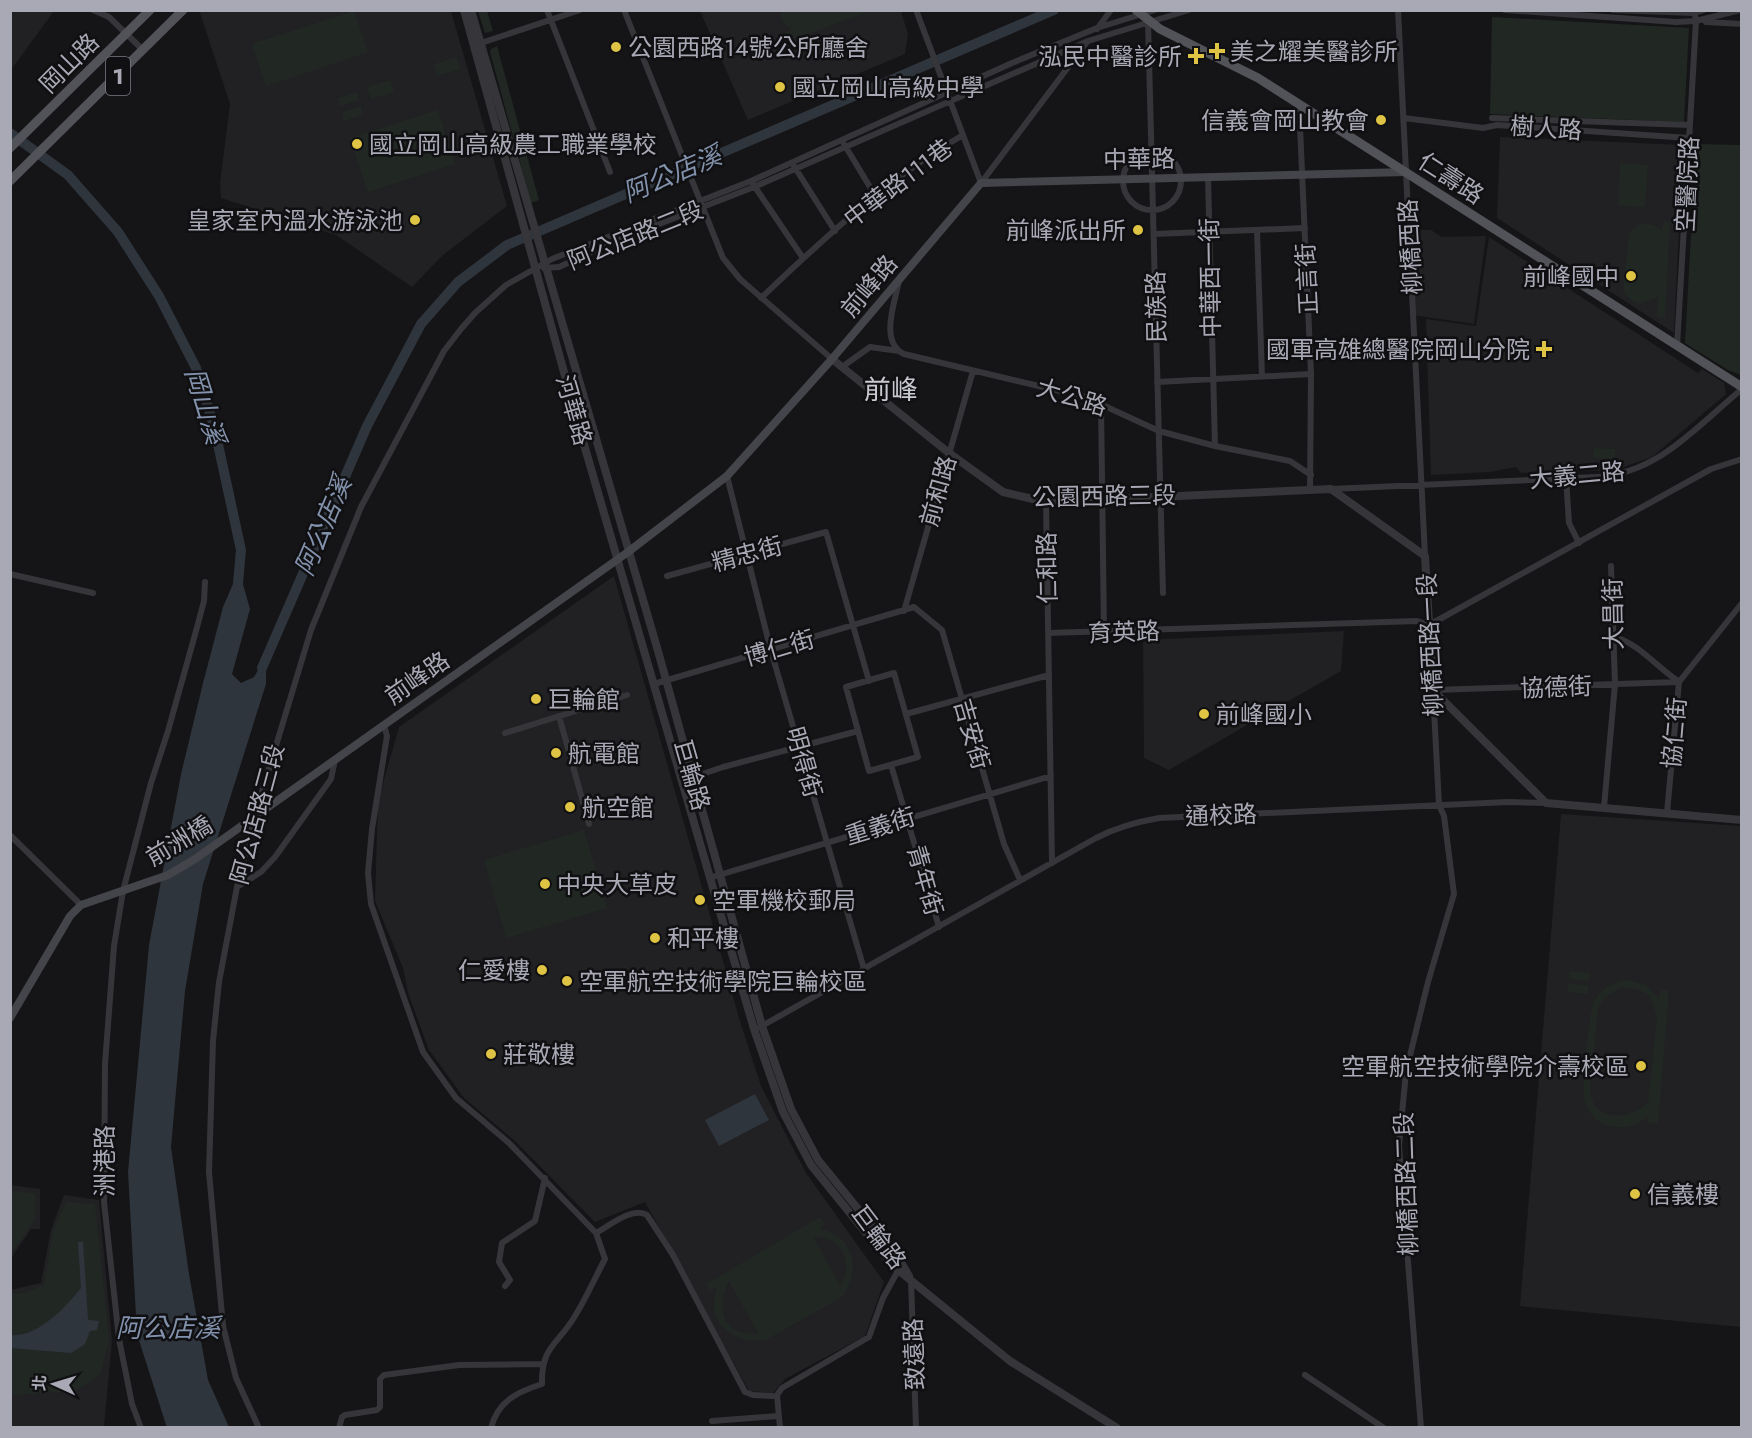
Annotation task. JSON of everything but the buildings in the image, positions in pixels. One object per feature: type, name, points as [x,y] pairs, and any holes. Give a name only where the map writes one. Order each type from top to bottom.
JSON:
[{"type":"main road","name":"岡山路","points":[[13,145],[150,10]]},
{"type":"main road","name":"岡山路","points":[[10,180],[183,10]]},
{"type":"main road","name":"仁壽路","points":[[1138,13],[1148,21],[1258,78],[1742,388]]},
{"type":"main road","name":"中華路","points":[[981,183],[1406,172]]},
{"type":"main road","name":"前峰路","points":[[239,827],[628,552],[727,476],[832,359],[981,183]]},
{"type":"main road","name":"前洲橋","points":[[81,905],[137,886],[186,864],[239,827]]},
{"type":"main road","points":[[10,1018],[70,916],[81,905]]},
{"type":"street","points":[[93,10],[109,17],[143,50]]},
{"type":"street","points":[[464,10],[478,44]]},
{"type":"street","points":[[471,10],[478,44]]},
{"type":"street","points":[[547,10],[610,172]]},
{"type":"street","points":[[478,44],[580,10]]},
{"type":"street","points":[[624,10],[723,258],[740,279],[832,359]]},
{"type":"street","points":[[916,10],[981,183]]},
{"type":"street","name":"阿公店路二段","points":[[948,98],[1012,63],[1097,28],[1138,13],[1155,10]]},
{"type":"street","name":"阿公店路二段","points":[[753,184],[792,162],[841,139],[896,120],[1088,41],[1189,10]]},
{"type":"street","name":"柳橋西路","points":[[1398,10],[1421,484]]},
{"type":"street","points":[[1505,10],[1742,24]]},
{"type":"street","points":[[1612,10],[1694,12],[1704,10]]},
{"type":"street","points":[[1696,21],[1740,10]]},
{"type":"street","name":"前峰路","points":[[981,183],[1109,12]]},
{"type":"street","name":"空醫院路","points":[[1677,346],[1696,21],[1694,12]]},
{"type":"street","name":"民族路","points":[[1148,21],[1163,593]]},
{"type":"street","name":"河華路","points":[[478,44],[628,552]]},
{"type":"street","name":"河華路","points":[[478,44],[519,212],[617,559]]},
{"type":"street","points":[[1012,63],[1016,71]]},
{"type":"street","name":"正言街","points":[[1299,104],[1311,374],[1311,490]]},
{"type":"street","name":"樹人路","points":[[1404,118],[1483,128],[1497,124],[1689,138]]},
{"type":"street","points":[[1492,118],[1690,125]]},
{"type":"street","name":"阿公店路二段","points":[[534,264],[544,262],[615,232],[795,170],[896,120]]},
{"type":"street","points":[[1595,132],[1596,121]]},
{"type":"street","name":"中華路111巷","points":[[761,298],[803,258],[876,197],[935,151],[963,135]]},
{"type":"street","points":[[841,139],[876,197]]},
{"type":"street","points":[[1152,152],[1169,157],[1176,163],[1182,178],[1176,198],[1170,204],[1153,211],[1144,209],[1129,199],[1123,179],[1128,164],[1134,158],[1152,152]]},
{"type":"street","points":[[792,162],[835,231]]},
{"type":"street","name":"中華西一街","points":[[1208,177],[1215,446]]},
{"type":"street","points":[[753,184],[803,258]]},
{"type":"street","name":"阿公店路二段","points":[[544,262],[559,267],[700,204]]},
{"type":"street","points":[[1154,234],[1305,228]]},
{"type":"street","points":[[1257,230],[1262,377]]},
{"type":"street","points":[[615,232],[618,240]]},
{"type":"street","name":"阿公店路三段","points":[[259,1428],[236,1378],[223,1326],[209,1172],[213,1041],[219,982],[237,887],[255,815],[321,602],[361,507],[444,351],[489,299],[534,264]]},
{"type":"street","points":[[899,280],[890,332],[894,346],[900,352]]},
{"type":"street","name":"大公路","points":[[842,367],[862,350],[870,347],[900,352],[1101,403],[1159,431],[1215,446],[1290,461],[1311,475]]},
{"type":"street","name":"公園西路三段","points":[[832,359],[949,453],[1003,492],[1046,502],[1421,484]]},
{"type":"street","name":"前和路","points":[[904,610],[973,371]]},
{"type":"street","points":[[1158,382],[1311,374]]},
{"type":"street","name":"大義二路","points":[[1421,484],[1616,476],[1643,467],[1665,454],[1742,388]]},
{"type":"street","points":[[1101,403],[1104,633]]},
{"type":"street","points":[[1429,625],[1711,469],[1742,459]]},
{"type":"street","name":"明得街","points":[[727,476],[771,651],[801,747],[864,969]]},
{"type":"street","points":[[1566,478],[1569,523],[1579,543]]},
{"type":"street","name":"柳橋西路一段","points":[[1421,484],[1439,805]]},
{"type":"street","points":[[1331,489],[1425,556]]},
{"type":"street","name":"仁和路","points":[[1046,502],[1049,633]]},
{"type":"street","name":"精忠街","points":[[668,576],[826,532],[852,626]]},
{"type":"street","name":"巨輪路","points":[[628,552],[693,778],[758,1028]]},
{"type":"street","name":"巨輪路","points":[[617,559],[710,878],[758,1028],[791,1109],[818,1160],[911,1280]]},
{"type":"street","name":"大昌街","points":[[1604,807],[1615,684],[1611,566]]},
{"type":"street","points":[[10,574],[93,593]]},
{"type":"street","points":[[123,891],[151,783],[168,731],[201,611],[205,582]]},
{"type":"street","name":"協仁街","points":[[1667,813],[1679,682],[1742,603]]},
{"type":"street","name":"吉安街","points":[[904,610],[914,607],[942,630],[1004,844],[1020,880]]},
{"type":"street","name":"博仁街","points":[[654,684],[904,610]]},
{"type":"street","name":"育英路","points":[[1049,633],[1417,621],[1429,625]]},
{"type":"street","points":[[852,626],[869,681]]},
{"type":"street","points":[[1049,633],[1052,864]]},
{"type":"street","points":[[1613,636],[1636,646],[1679,682]]},
{"type":"street","points":[[894,673],[906,714],[918,758],[869,771],[846,687],[894,673]]},
{"type":"street","points":[[906,714],[1049,675]]},
{"type":"street","name":"協德街","points":[[1432,690],[1679,682]]},
{"type":"street","points":[[1432,690],[1546,803]]},
{"type":"street","points":[[505,733],[627,695]]},
{"type":"street","points":[[559,716],[589,824]]},
{"type":"street","points":[[384,725],[387,736],[372,829],[368,873],[371,904],[423,1052],[456,1098],[545,1178],[596,1233],[605,1258],[574,1319],[556,1339],[542,1364],[542,1384],[525,1389],[499,1406],[491,1428]]},
{"type":"street","points":[[682,781],[858,731]]},
{"type":"street","points":[[237,887],[261,872],[275,857],[331,778],[335,760]]},
{"type":"street","name":"青年街","points":[[891,765],[939,927]]},
{"type":"street","name":"重義街","points":[[710,878],[907,817],[1051,777]]},
{"type":"street","name":"通校路","points":[[758,1028],[1114,828],[1159,818],[1439,805],[1546,803],[1742,820]]},
{"type":"street","name":"柳橋西路二段","points":[[1421,1428],[1400,1146],[1406,1072],[1428,982],[1454,894],[1444,816],[1439,805]]},
{"type":"street","points":[[10,835],[81,905]]},
{"type":"street","name":"洲港路","points":[[123,891],[114,946],[105,1064],[104,1202],[119,1339],[132,1404],[141,1428]]},
{"type":"street","points":[[506,1286],[510,1280],[499,1262],[502,1243],[535,1221],[545,1178]]},
{"type":"street","points":[[596,1233],[634,1212],[642,1211],[647,1215],[673,1255],[746,1392],[753,1395],[772,1396]]},
{"type":"street","points":[[780,1428],[777,1395],[782,1389],[869,1337],[883,1298],[900,1267]]},
{"type":"street","points":[[911,1280],[1010,1361],[1117,1428]]},
{"type":"street","name":"致遠路","points":[[911,1280],[916,1428]]},
{"type":"street","points":[[339,1428],[342,1417],[345,1415],[377,1410],[380,1407],[380,1379],[384,1375],[459,1365],[542,1364]]},
{"type":"street","points":[[1305,1375],[1384,1428]]},
{"type":"street","points":[[712,1421],[778,1416]]},
{"type":"shaded area","name":"國立岡山高級農工職業學校","points":[[199,10],[451,11],[507,206],[443,255],[412,287],[336,235],[221,198],[220,183],[230,104]]},
{"type":"shaded area","points":[[10,11],[54,11],[11,70]]},
{"type":"shaded area","points":[[354,11],[368,52],[266,86],[252,44]]},
{"type":"shaded area","points":[[478,11],[487,11],[493,31],[485,33]]},
{"type":"shaded area","name":"國立岡山高級中學","points":[[700,11],[901,11],[908,34],[905,54],[748,120]]},
{"type":"shaded area","points":[[781,11],[871,11],[783,43],[780,35],[792,30],[782,21]]},
{"type":"shaded area","points":[[1492,17],[1689,28],[1684,122],[1490,114]]},
{"type":"shaded area","points":[[497,46],[539,200],[531,203],[490,52]]},
{"type":"shaded area","points":[[457,57],[460,69],[437,76],[434,64]]},
{"type":"shaded area","points":[[390,80],[394,92],[371,99],[367,87]]},
{"type":"shaded area","points":[[357,92],[359,100],[340,106],[338,98]]},
{"type":"shaded area","points":[[361,106],[363,115],[344,121],[342,112]]},
{"type":"shaded area","points":[[438,110],[455,164],[368,192],[350,138]]},
{"type":"shaded area","name":"前峰國中","points":[[1500,137],[1683,145],[1674,333],[1497,218]]},
{"type":"shaded area","points":[[1696,144],[1741,145],[1741,375],[1728,370],[1685,343]]},
{"type":"shaded area","points":[[1620,163],[1648,165],[1645,207],[1618,206]]},
{"type":"shaded area","points":[[1663,221],[1670,222],[1665,318],[1657,317],[1658,297],[1638,304],[1631,300],[1623,290],[1629,234],[1640,224],[1653,225],[1662,230]]},
{"type":"shaded area","points":[[1409,229],[1431,230],[1442,237],[1486,236],[1474,324],[1413,315]]},
{"type":"shaded area","name":"國軍高雄總醫院岡山分院","points":[[1489,237],[1698,373],[1702,369],[1724,383],[1726,394],[1652,457],[1615,470],[1521,473],[1516,467],[1490,472],[1431,475],[1426,319],[1476,326]]},
{"type":"shaded area","points":[[1594,448],[1615,449],[1615,459],[1593,458]]},
{"type":"shaded area","name":"空軍航空技術學院巨輪校區","points":[[614,576],[739,1018],[761,1086],[806,1173],[884,1282],[865,1336],[785,1379],[773,1393],[749,1391],[645,1202],[595,1222],[515,1141],[464,1098],[429,1050],[408,993],[403,968],[375,901],[378,801],[399,727]]},
{"type":"shaded area","name":"前峰國小","points":[[1344,631],[1341,671],[1169,770],[1144,758],[1143,640]]},
{"type":"shaded area","name":"空軍航空技術學院介壽校區","points":[[1561,814],[1741,826],[1741,1327],[1520,1306]]},
{"type":"shaded area","name":"中央大草皮","points":[[584,830],[607,908],[506,938],[484,860]]},
{"type":"shaded area","points":[[1569,971],[1590,973],[1589,981],[1569,979]]},
{"type":"shaded area","points":[[1628,980],[1646,985],[1659,998],[1661,990],[1669,991],[1658,1124],[1648,1123],[1648,1116],[1631,1126],[1612,1127],[1596,1119],[1585,1102],[1586,1051],[1594,1001],[1605,989]],"holes":[[[1622,987],[1637,989],[1650,996],[1657,1018],[1648,1102],[1632,1113],[1622,1115],[1604,1113],[1592,1100],[1590,1089],[1598,1008],[1604,998]]]},
{"type":"shaded area","points":[[1568,984],[1588,985],[1588,994],[1568,992]]},
{"type":"shaded area","points":[[11,1185],[40,1189],[40,1229],[31,1229],[11,1258]]},
{"type":"shaded area","points":[[11,1191],[35,1194],[35,1220],[11,1253]]},
{"type":"shaded area","points":[[64,1195],[99,1200],[112,1341],[104,1427],[11,1427],[10,1290],[41,1283],[51,1230]]},
{"type":"shaded area","points":[[66,1202],[95,1204],[109,1339],[100,1375],[76,1391],[11,1395],[11,1294],[25,1293],[44,1285],[53,1232]]},
{"type":"shaded area","points":[[820,1217],[825,1223],[819,1229],[831,1232],[840,1238],[847,1246],[853,1265],[852,1276],[842,1297],[766,1340],[743,1339],[724,1329],[715,1311],[714,1300],[717,1288],[710,1290],[706,1284]],"holes":[[[813,1236],[831,1241],[843,1252],[846,1268],[845,1277],[840,1286]],[[729,1281],[758,1333],[758,1334],[736,1330],[725,1318],[723,1301]]]},
{"type":"water","name":"阿公店溪","points":[[239,570],[250,609],[232,674],[241,683],[254,677],[266,656],[266,684],[203,884],[185,991],[171,1147],[189,1274],[208,1380],[229,1427],[167,1428],[137,1334],[128,1172],[149,945],[181,774],[223,607]]},
{"type":"water","points":[[755,1094],[769,1120],[719,1146],[705,1120]]},
{"type":"water","points":[[78,1242],[83,1242],[88,1320],[99,1321],[97,1330],[90,1331],[85,1344],[71,1353],[11,1348],[11,1335],[31,1332],[50,1320],[81,1288]]},
{"type":"waterway","name":"阿公店溪","points":[[262,668],[367,426],[421,324],[458,282],[507,245],[1054,10]]},
{"type":"waterway","name":"岡山溪","points":[[10,133],[68,175],[118,232],[159,296],[196,368],[214,426],[241,550],[238,583]]},
{"type":"place","name":"公園西路14號公所廳舍","points":[[616,47]]},
{"type":"place","name":"美之耀美醫診所","points":[[1217,51]]},
{"type":"place","name":"泓民中醫診所","points":[[1196,56]]},
{"type":"place","name":"國立岡山高級中學","points":[[780,87]]},
{"type":"place","name":"信義會岡山教會","points":[[1381,120]]},
{"type":"place","name":"國立岡山高級農工職業學校","points":[[357,144]]},
{"type":"place","name":"皇家室內溫水游泳池","points":[[415,220]]},
{"type":"place","name":"前峰派出所","points":[[1138,230]]},
{"type":"place","name":"前峰國中","points":[[1631,276]]},
{"type":"place","name":"國軍高雄總醫院岡山分院","points":[[1544,349]]},
{"type":"place","name":"巨輪館","points":[[536,699]]},
{"type":"place","name":"前峰國小","points":[[1204,714]]},
{"type":"place","name":"航電館","points":[[556,753]]},
{"type":"place","name":"航空館","points":[[570,807]]},
{"type":"place","name":"中央大草皮","points":[[545,884]]},
{"type":"place","name":"空軍機校郵局","points":[[700,900]]},
{"type":"place","name":"和平樓","points":[[655,938]]},
{"type":"place","name":"仁愛樓","points":[[542,970]]},
{"type":"place","name":"空軍航空技術學院巨輪校區","points":[[567,981]]},
{"type":"place","name":"莊敬樓","points":[[491,1054]]},
{"type":"place","name":"空軍航空技術學院介壽校區","points":[[1641,1066]]},
{"type":"place","name":"信義樓","points":[[1635,1194]]},
{"type":"district","name":"前峰","points":[[891,389]]}]
